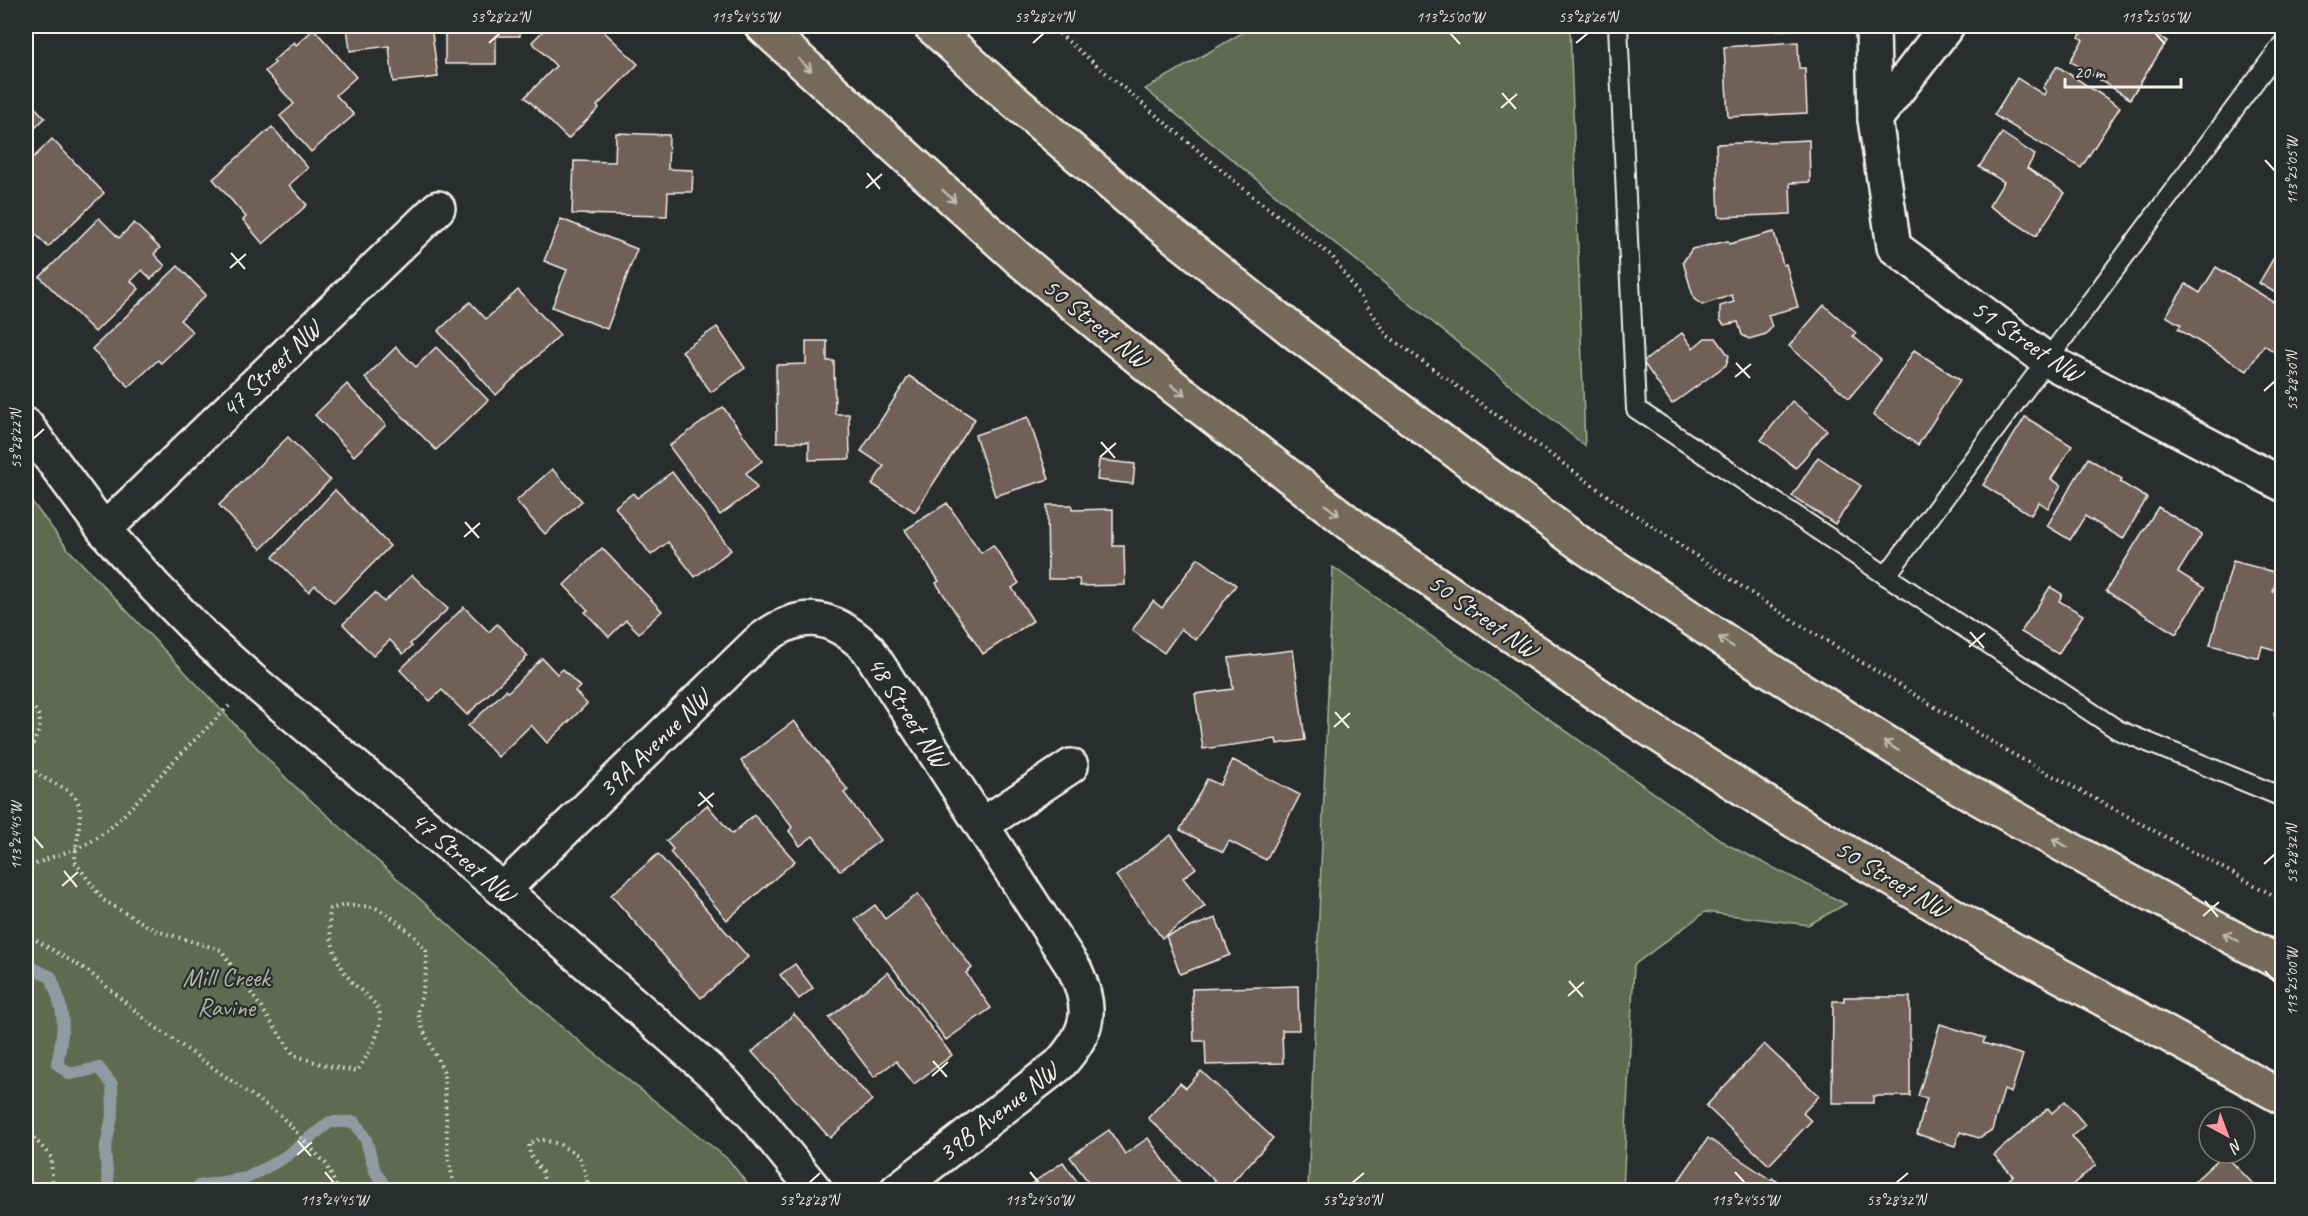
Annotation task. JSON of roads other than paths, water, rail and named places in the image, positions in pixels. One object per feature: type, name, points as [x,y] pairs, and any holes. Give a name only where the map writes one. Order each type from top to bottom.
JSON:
[{"type":"main road","name":"50 Street NW","points":[[762,26],[1019,259],[1164,379],[1357,529],[1635,720],[1796,822],[1981,932],[2283,1097]]},
{"type":"main road","points":[[931,26],[1000,89],[1151,218],[1300,336],[1586,547],[1752,659],[1943,778],[2122,878],[2283,964]]},
{"type":"street","name":"51 Street NW","points":[[1873,26],[1875,119],[1894,247],[2047,360],[2283,484]]},
{"type":"street","points":[[1875,119],[1947,26]]},
{"type":"street","name":"47 Street NW","points":[[104,530],[438,208]]},
{"type":"street","name":"47 Street NW","points":[[26,425],[104,530],[208,641],[503,890],[725,1084],[759,1121],[815,1191]]},
{"type":"street","name":"48 Street NW","points":[[817,618],[843,628],[868,649],[1075,970],[1088,1006],[1086,1023]]},
{"type":"street","name":"39A Avenue NW","points":[[503,890],[757,643],[772,631],[787,624],[817,618]]},
{"type":"street","points":[[982,825],[1071,766]]},
{"type":"street","name":"39B Avenue NW","points":[[897,1191],[1059,1065],[1080,1039],[1086,1023]]},
{"type":"lane","points":[[1618,26],[1636,409],[2118,730],[2283,796]]},
{"type":"lane","points":[[1886,576],[2283,45]]},
{"type":"waterway","points":[[26,965],[51,977],[59,1001],[63,1030],[57,1064],[70,1074],[99,1068],[112,1085],[113,1111],[105,1151],[109,1190]]},
{"type":"waterway","points":[[194,1190],[199,1186],[247,1178],[285,1157],[330,1122],[355,1122],[366,1140],[375,1171],[387,1190]]},
{"type":"park label","name":"Mill Creek Ravine","points":[[226,992]]}]
